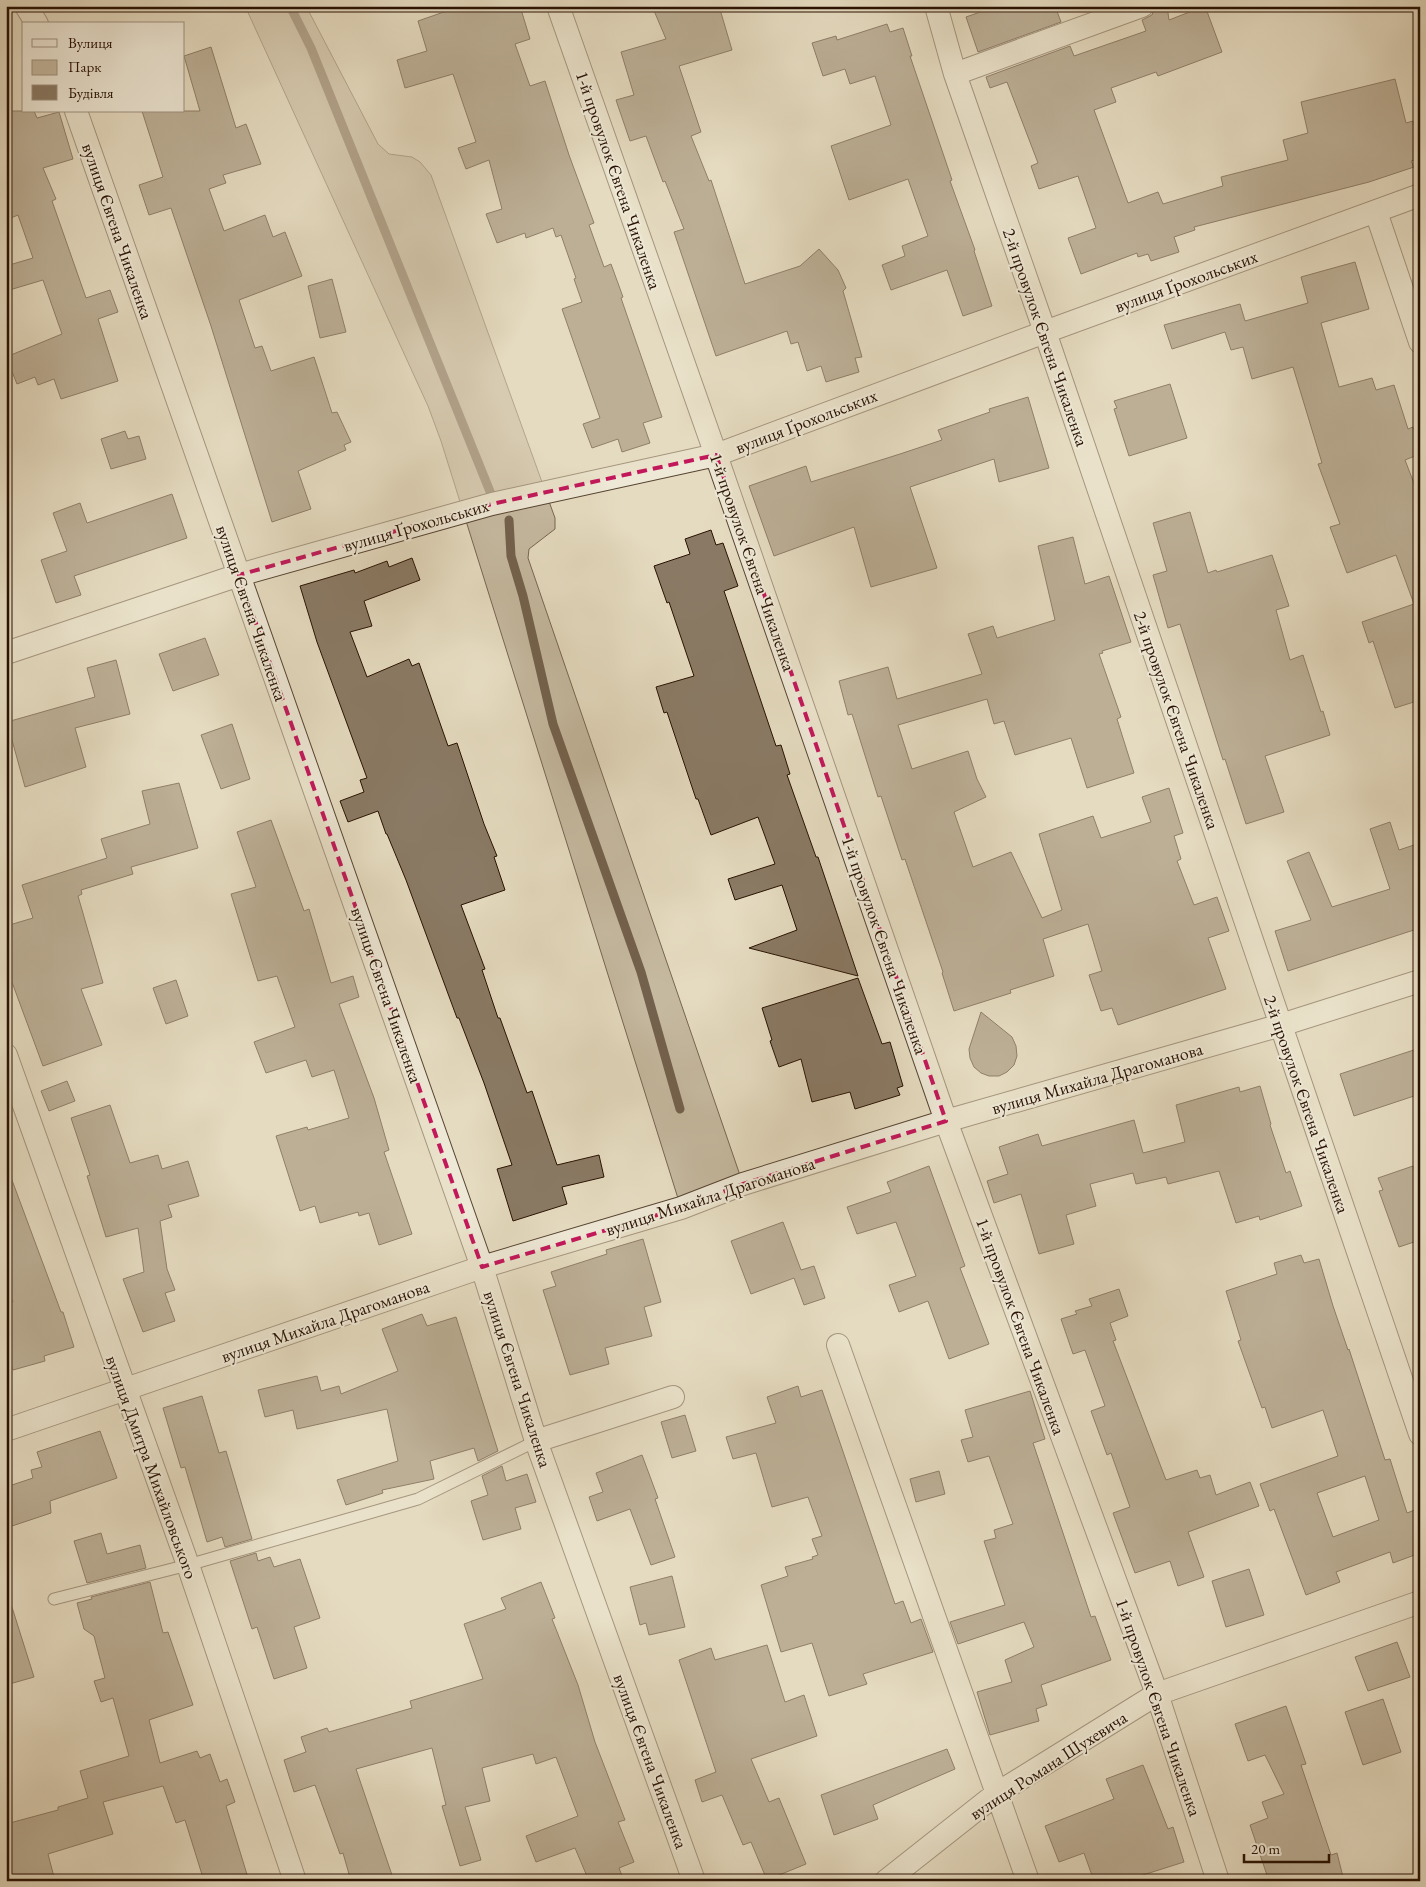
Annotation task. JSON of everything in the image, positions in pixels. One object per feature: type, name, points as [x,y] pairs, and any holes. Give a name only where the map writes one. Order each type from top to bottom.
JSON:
[{"type":"street","points":[[26,6],[36,22]]},
{"type":"street","name":"1-й провулок Євгена Чикаленка","points":[[558,6],[716,455],[946,1121],[1156,1694],[1218,1881]]},
{"type":"street","name":"2-й провулок Євгена Чикаленка","points":[[936,6],[955,74],[1045,332],[1420,1434]]},
{"type":"street","points":[[955,74],[1142,6]]},
{"type":"street","name":"вулиця Євгена Чикаленка","points":[[76,112],[482,1267],[536,1440],[694,1881]]},
{"type":"street","name":"вулиця Ґрохольських","points":[[6,653],[239,575],[492,504],[716,455],[1420,195]]},
{"type":"street","points":[[1376,212],[1420,342]]},
{"type":"street","name":"вулиця Михайла Драгоманова","points":[[6,1430],[482,1267],[680,1208],[743,1184],[946,1121],[1281,1025],[1420,981]]},
{"type":"street","name":"вулиця Дмитра Михайловського","points":[[6,1055],[188,1565],[295,1881]]},
{"type":"street","points":[[838,1345],[1028,1881]]},
{"type":"street","points":[[536,1440],[673,1397]]},
{"type":"street","name":"вулиця Романа Шухевича","points":[[886,1881],[996,1794],[1156,1694],[1420,1602]]},
{"type":"lane","points":[[54,1599],[188,1565],[418,1498],[536,1440]]},
{"type":"highlighted area","points":[[716,455],[946,1121],[743,1184],[681,1208],[482,1267],[239,575],[492,504]]},
{"type":"green space","points":[[245,6],[306,6],[378,144],[389,154],[412,157],[420,162],[431,175],[555,518],[555,529],[529,549],[528,558],[743,1184],[681,1208],[441,441],[428,406]]},
{"type":"building","points":[[461,6],[520,6],[530,39],[515,44],[530,86],[545,81],[594,223],[589,225],[604,267],[611,264],[662,417],[643,423],[650,443],[622,452],[618,439],[592,448],[583,424],[600,418],[562,309],[582,302],[561,235],[556,237],[553,228],[526,238],[525,233],[497,243],[486,214],[502,209],[489,160],[466,169],[458,148],[476,142],[453,74],[405,88],[397,60],[427,51],[418,21]]},
{"type":"building","points":[[652,6],[719,6],[732,50],[679,66],[701,132],[691,136],[709,181],[711,180],[745,284],[800,266],[819,249],[838,270],[846,288],[843,291],[862,357],[855,358],[859,372],[826,382],[821,366],[807,371],[798,342],[791,344],[787,331],[716,356],[674,232],[684,229],[665,181],[663,182],[646,136],[630,141],[616,100],[634,95],[621,52],[666,39]]},
{"type":"building","points":[[981,6],[1055,6],[1061,22],[978,52],[966,17],[983,11]]},
{"type":"building","points":[[1155,6],[1167,6],[1169,20],[1205,6],[1222,52],[1158,76],[1156,72],[1111,88],[1116,102],[1094,110],[1128,203],[1158,192],[1163,204],[1223,186],[1221,177],[1288,160],[1283,140],[1308,133],[1301,102],[1395,79],[1406,123],[1413,121],[1420,141],[1420,158],[1411,161],[1414,167],[1369,182],[1194,227],[1195,230],[1174,237],[1179,252],[1151,261],[1148,254],[1138,257],[1137,253],[1081,274],[1068,238],[1096,228],[1078,176],[1039,189],[1031,166],[1038,163],[1007,82],[990,88],[986,77],[1070,46],[1074,56],[1146,31],[1142,20],[1152,15]]},
{"type":"building","points":[[887,24],[890,32],[903,28],[912,56],[910,56],[952,180],[950,181],[975,250],[992,306],[963,316],[947,270],[891,290],[882,265],[905,256],[902,246],[928,236],[908,179],[849,200],[831,146],[891,125],[875,76],[850,84],[845,69],[823,76],[812,43],[836,36],[837,40]]},
{"type":"building","points":[[211,47],[236,128],[246,124],[261,164],[223,175],[226,183],[209,189],[224,231],[265,215],[273,237],[285,232],[302,276],[239,300],[255,348],[262,346],[271,371],[314,357],[332,413],[337,412],[351,442],[344,445],[346,450],[298,471],[311,509],[272,522],[211,326],[171,208],[149,215],[139,185],[163,177],[142,112],[200,111],[185,56]]},
{"type":"building","points":[[6,111],[34,112],[37,118],[59,112],[73,159],[43,168],[56,199],[52,201],[86,298],[110,290],[118,312],[98,319],[118,381],[61,399],[54,379],[38,385],[35,377],[17,384],[6,357],[62,334],[43,280],[6,291],[6,266],[33,258],[18,215],[6,220]]},
{"type":"building","points":[[1355,262],[1369,309],[1321,323],[1339,387],[1372,378],[1376,390],[1394,385],[1408,429],[1413,427],[1420,446],[1420,454],[1405,460],[1420,499],[1420,700],[1395,708],[1373,641],[1369,643],[1362,622],[1414,604],[1396,555],[1347,573],[1330,527],[1340,524],[1318,464],[1322,463],[1293,367],[1252,379],[1243,347],[1231,350],[1225,332],[1172,349],[1164,325],[1240,304],[1245,321],[1308,303],[1301,277]]},
{"type":"building","points":[[332,279],[346,332],[320,338],[308,286]]},
{"type":"building","points":[[1170,384],[1187,438],[1129,456],[1114,409],[1117,408],[1114,401]]},
{"type":"building","points":[[1028,397],[1049,468],[999,482],[994,459],[910,487],[937,568],[871,587],[854,527],[774,556],[749,486],[806,466],[811,482],[900,454],[942,440],[938,430],[990,412],[989,409]]},
{"type":"building","points":[[125,431],[128,439],[139,436],[146,459],[111,469],[101,439]]},
{"type":"building","points":[[172,494],[187,538],[74,576],[81,595],[56,603],[41,560],[67,551],[53,513],[80,503],[87,523]]},
{"type":"building","points":[[1190,512],[1208,573],[1272,555],[1289,606],[1276,610],[1290,660],[1303,655],[1330,735],[1265,756],[1284,812],[1246,824],[1225,759],[1223,760],[1180,624],[1168,628],[1153,575],[1167,571],[1153,523]]},
{"type":"building","points":[[711,530],[716,545],[723,543],[738,586],[724,591],[776,746],[781,745],[790,774],[787,775],[816,857],[818,857],[858,976],[749,948],[797,930],[782,885],[735,900],[728,879],[775,864],[758,817],[711,835],[698,799],[696,799],[667,712],[664,713],[656,687],[694,676],[669,602],[667,603],[654,566],[690,554],[685,539]]},
{"type":"building","points":[[1073,537],[1085,584],[1109,576],[1131,642],[1102,651],[1103,653],[1099,654],[1121,717],[1117,719],[1134,773],[1087,788],[1071,738],[1015,755],[1004,721],[994,724],[987,699],[898,725],[912,769],[968,751],[977,779],[986,797],[954,812],[973,867],[1011,852],[1042,918],[1062,910],[1039,834],[1093,816],[1101,838],[1151,822],[1142,797],[1169,788],[1183,833],[1174,836],[1181,859],[1177,861],[1194,905],[1217,897],[1229,931],[1208,938],[1226,989],[1118,1025],[1112,1008],[1101,1011],[1089,975],[1102,971],[1088,924],[1043,939],[1054,976],[1010,990],[1011,993],[954,1011],[905,859],[902,860],[881,796],[878,797],[852,714],[848,715],[839,681],[888,667],[897,699],[982,674],[968,634],[993,626],[997,638],[1055,620],[1038,546]]},
{"type":"building","points":[[412,558],[420,580],[364,601],[372,626],[350,632],[367,677],[409,659],[412,666],[419,663],[448,746],[457,743],[484,824],[497,856],[494,857],[505,890],[461,905],[485,969],[482,970],[498,1018],[500,1018],[527,1093],[532,1091],[557,1165],[599,1155],[604,1177],[562,1187],[567,1204],[513,1221],[497,1169],[512,1165],[484,1083],[459,1018],[457,1018],[406,880],[378,811],[348,822],[340,801],[364,792],[360,780],[367,778],[317,642],[300,586],[354,570],[355,573],[387,561],[389,567]]},
{"type":"building","points":[[205,638],[219,675],[173,691],[159,654]]},
{"type":"building","points":[[116,660],[130,714],[75,728],[86,767],[25,787],[7,722],[95,697],[87,668]]},
{"type":"building","points":[[232,724],[250,779],[221,789],[201,735]]},
{"type":"building","points":[[179,783],[198,848],[131,867],[133,874],[81,890],[82,894],[78,896],[103,983],[81,989],[102,1045],[43,1066],[6,966],[6,926],[33,918],[22,885],[107,858],[101,839],[150,824],[142,791]]},
{"type":"building","points":[[271,820],[304,911],[309,909],[331,983],[353,976],[359,997],[339,1004],[374,1098],[389,1150],[384,1152],[412,1234],[379,1245],[369,1213],[359,1216],[358,1212],[320,1223],[315,1206],[300,1211],[276,1136],[307,1127],[308,1130],[349,1118],[334,1070],[312,1077],[306,1060],[266,1073],[254,1042],[295,1027],[277,976],[258,981],[231,894],[256,887],[237,832]]},
{"type":"building","points":[[1390,822],[1399,850],[1420,843],[1420,928],[1288,971],[1275,931],[1311,920],[1287,861],[1309,852],[1332,907],[1390,889],[1370,829]]},
{"type":"building","points":[[858,978],[882,1044],[890,1042],[903,1086],[897,1088],[900,1095],[855,1109],[850,1092],[812,1102],[801,1059],[779,1067],[762,1008]]},
{"type":"building","points":[[176,980],[188,1016],[166,1024],[153,988]]},
{"type":"building","points":[[981,1012],[1012,1037],[1016,1046],[1017,1056],[1014,1065],[1007,1072],[999,1076],[989,1076],[981,1073],[974,1067],[970,1058],[969,1049]]},
{"type":"building","points":[[1420,1048],[1420,1094],[1354,1116],[1340,1074]]},
{"type":"building","points":[[67,1081],[75,1101],[49,1111],[41,1091]]},
{"type":"building","points":[[1260,1086],[1270,1125],[1286,1173],[1290,1171],[1302,1206],[1260,1220],[1259,1216],[1236,1223],[1219,1171],[1168,1184],[1166,1177],[1136,1184],[1133,1173],[1090,1184],[1096,1206],[1066,1215],[1074,1244],[1039,1254],[1021,1194],[994,1203],[987,1181],[1008,1174],[999,1147],[1038,1134],[1042,1146],[1134,1120],[1143,1153],[1185,1142],[1176,1105],[1239,1087],[1240,1092]]},
{"type":"building","points":[[110,1105],[130,1163],[158,1155],[162,1169],[188,1161],[199,1196],[168,1205],[172,1217],[160,1221],[167,1269],[175,1290],[165,1293],[175,1321],[143,1332],[123,1279],[144,1272],[138,1228],[106,1237],[87,1176],[90,1175],[71,1118]]},
{"type":"building","points":[[929,1166],[965,1266],[960,1268],[989,1344],[949,1359],[928,1301],[899,1312],[889,1285],[916,1276],[896,1222],[857,1234],[847,1207],[891,1192],[887,1182]]},
{"type":"building","points":[[1413,1166],[1420,1187],[1420,1240],[1399,1247],[1379,1191],[1383,1190],[1378,1178]]},
{"type":"building","points":[[6,1172],[9,1172],[61,1312],[63,1312],[74,1347],[44,1356],[45,1361],[13,1370],[6,1348],[6,1304],[13,1302],[6,1283]]},
{"type":"building","points":[[783,1222],[801,1270],[814,1266],[825,1298],[804,1305],[794,1278],[751,1294],[731,1241]]},
{"type":"building","points":[[643,1239],[661,1302],[644,1307],[652,1336],[605,1348],[609,1364],[570,1375],[543,1290],[556,1286],[551,1272],[607,1254],[606,1250]]},
{"type":"building","points":[[1301,1255],[1304,1263],[1319,1259],[1385,1460],[1390,1459],[1407,1513],[1420,1508],[1420,1553],[1393,1563],[1390,1552],[1336,1572],[1340,1582],[1306,1595],[1274,1509],[1270,1511],[1260,1484],[1338,1456],[1323,1410],[1272,1428],[1265,1407],[1262,1408],[1238,1341],[1241,1340],[1226,1291],[1277,1274],[1274,1263]],"holes":[[[1365,1476],[1379,1520],[1333,1537],[1317,1493]]]},
{"type":"building","points":[[1119,1289],[1128,1316],[1110,1323],[1116,1340],[1113,1341],[1166,1480],[1197,1470],[1200,1478],[1210,1475],[1216,1495],[1250,1482],[1259,1506],[1188,1532],[1204,1577],[1178,1586],[1170,1561],[1135,1573],[1113,1513],[1130,1507],[1111,1453],[1107,1455],[1091,1411],[1105,1406],[1085,1350],[1073,1354],[1061,1319],[1077,1314],[1075,1311],[1092,1306],[1089,1299]]},
{"type":"building","points":[[422,1314],[427,1326],[456,1317],[498,1451],[478,1461],[474,1448],[430,1461],[434,1479],[382,1490],[383,1493],[346,1505],[337,1480],[398,1461],[387,1409],[297,1429],[293,1410],[265,1417],[258,1390],[317,1376],[321,1391],[339,1386],[341,1394],[398,1371],[382,1329]]},
{"type":"building","points":[[798,1386],[801,1397],[822,1390],[895,1604],[903,1601],[911,1623],[921,1619],[933,1652],[863,1674],[867,1684],[829,1696],[812,1643],[781,1652],[761,1585],[788,1576],[785,1567],[813,1559],[812,1557],[818,1555],[812,1539],[822,1536],[808,1497],[772,1507],[756,1453],[733,1459],[726,1437],[776,1423],[767,1397]]},
{"type":"building","points":[[1030,1391],[1045,1439],[1033,1443],[1091,1617],[1095,1616],[1111,1660],[1041,1685],[1047,1705],[1036,1709],[1039,1721],[990,1735],[977,1692],[1012,1682],[1005,1660],[1034,1647],[1024,1622],[958,1644],[950,1622],[1005,1605],[984,1541],[996,1538],[994,1530],[1013,1524],[989,1456],[968,1462],[961,1440],[973,1437],[965,1410]]},
{"type":"building","points":[[202,1396],[219,1453],[226,1451],[252,1539],[225,1547],[222,1537],[207,1542],[185,1467],[181,1468],[163,1408]]},
{"type":"building","points":[[685,1415],[696,1451],[672,1458],[661,1422]]},
{"type":"building","points":[[100,1431],[117,1478],[50,1501],[51,1513],[6,1528],[6,1487],[33,1478],[31,1470],[42,1467],[37,1452]]},
{"type":"building","points":[[642,1455],[658,1498],[655,1499],[675,1557],[651,1565],[630,1509],[597,1521],[589,1497],[603,1492],[596,1473]]},
{"type":"building","points":[[502,1466],[506,1481],[527,1474],[536,1502],[515,1508],[521,1529],[483,1540],[471,1501],[488,1495],[482,1476]]},
{"type":"building","points":[[939,1471],[945,1494],[916,1502],[910,1479]]},
{"type":"building","points":[[101,1533],[107,1554],[140,1545],[146,1568],[87,1583],[74,1541]]},
{"type":"building","points":[[256,1553],[258,1561],[270,1557],[274,1567],[300,1559],[320,1618],[294,1627],[307,1668],[274,1679],[257,1627],[252,1629],[230,1561]]},
{"type":"building","points":[[1249,1569],[1264,1615],[1226,1627],[1212,1581]]},
{"type":"building","points":[[672,1576],[685,1627],[649,1635],[646,1623],[640,1625],[630,1587]]},
{"type":"building","points":[[150,1582],[163,1633],[168,1632],[193,1705],[149,1720],[160,1763],[197,1751],[200,1758],[210,1754],[220,1782],[227,1779],[235,1802],[226,1806],[249,1881],[204,1881],[185,1820],[176,1823],[163,1786],[103,1802],[113,1834],[48,1854],[55,1881],[6,1881],[6,1824],[58,1810],[58,1807],[88,1798],[80,1771],[129,1756],[113,1698],[101,1702],[94,1681],[105,1678],[94,1636],[84,1629],[77,1603],[92,1599],[91,1597]]},
{"type":"building","points":[[541,1582],[555,1618],[552,1619],[578,1685],[595,1742],[625,1820],[618,1822],[634,1862],[619,1868],[624,1881],[589,1881],[575,1848],[536,1862],[526,1836],[578,1816],[556,1757],[536,1764],[533,1754],[482,1768],[490,1801],[465,1807],[481,1860],[460,1866],[442,1806],[446,1805],[432,1748],[356,1769],[394,1881],[351,1881],[343,1853],[340,1854],[315,1785],[294,1792],[284,1760],[306,1752],[301,1737],[327,1728],[329,1732],[412,1708],[410,1701],[483,1679],[464,1624],[506,1609],[501,1598]]},
{"type":"building","points":[[11,1604],[34,1677],[6,1685],[6,1605]]},
{"type":"building","points":[[1397,1642],[1410,1677],[1368,1691],[1355,1657]]},
{"type":"building","points":[[767,1645],[785,1702],[804,1695],[817,1736],[751,1759],[769,1802],[779,1798],[806,1864],[767,1880],[751,1842],[743,1845],[722,1795],[702,1802],[695,1780],[716,1772],[679,1660],[711,1648],[715,1660]]},
{"type":"building","points":[[1383,1699],[1401,1752],[1363,1765],[1345,1712]]},
{"type":"building","points":[[1286,1706],[1306,1764],[1301,1765],[1331,1855],[1337,1853],[1344,1881],[1269,1881],[1250,1825],[1268,1818],[1262,1802],[1284,1794],[1265,1755],[1248,1761],[1235,1724]]},
{"type":"building","points":[[947,1749],[955,1769],[873,1805],[878,1819],[834,1835],[821,1795]]},
{"type":"building","points":[[1143,1765],[1168,1829],[1173,1827],[1184,1862],[1124,1881],[1094,1881],[1084,1853],[1059,1862],[1045,1826],[1114,1799],[1106,1779]]},
{"type":"waterway","points":[[290,6],[311,48],[491,494]]},
{"type":"waterway","points":[[509,520],[511,556],[523,596],[553,724],[641,972],[680,1109]]}]
